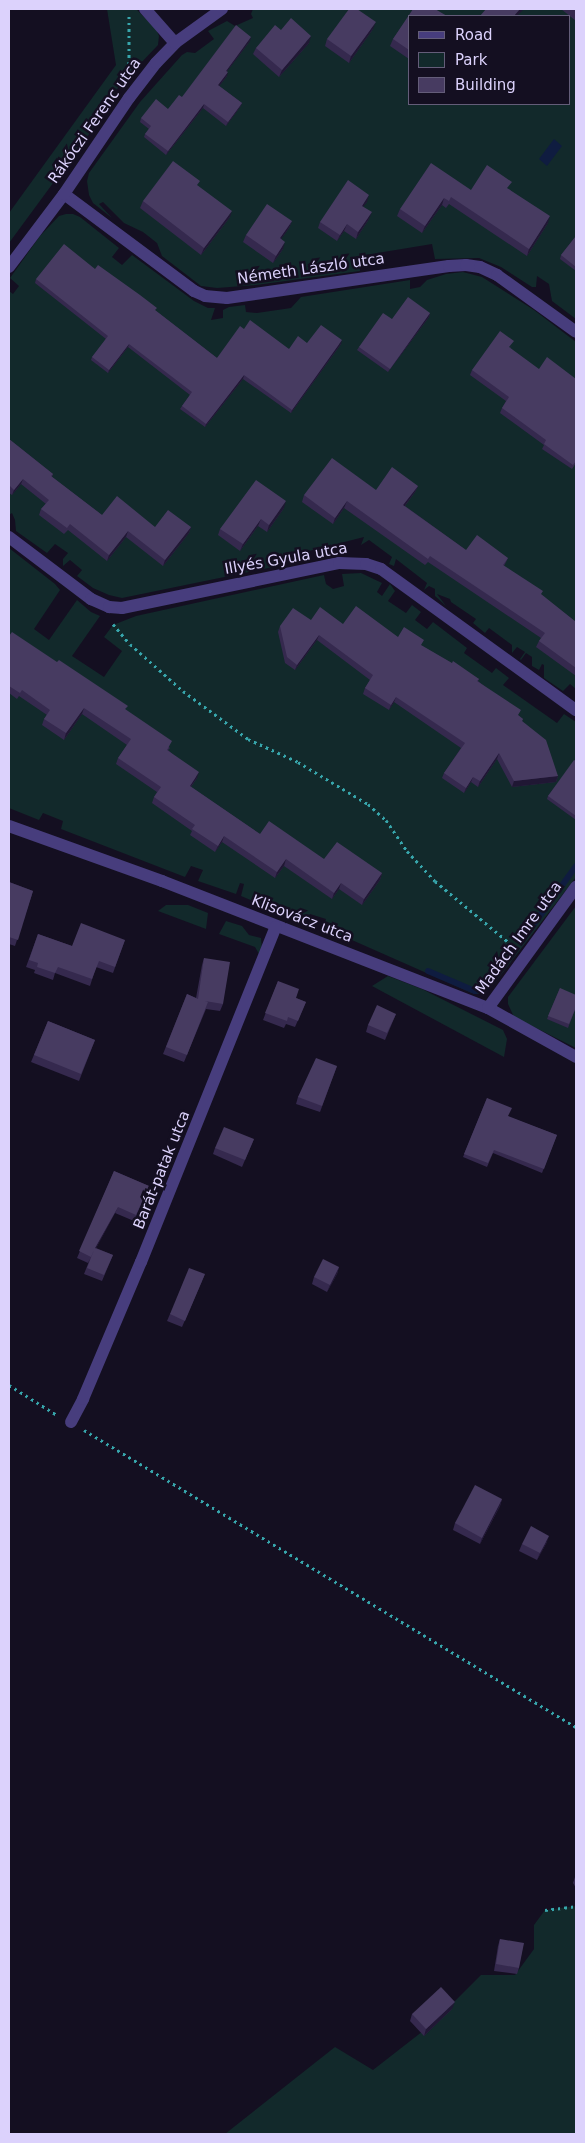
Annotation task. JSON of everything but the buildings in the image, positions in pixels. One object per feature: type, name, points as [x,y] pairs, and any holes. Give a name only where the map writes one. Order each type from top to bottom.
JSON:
[{"type":"street","points":[[145,9],[175,42]]},
{"type":"street","name":"Rákóczi Ferenc utca","points":[[9,267],[64,194],[129,98],[175,42],[222,9]]},
{"type":"street","name":"Németh László utca","points":[[64,194],[194,291],[205,296],[227,298],[466,265],[480,267],[497,274],[576,332]]},
{"type":"street","name":"Illyés Gyula utca","points":[[9,538],[91,599],[109,606],[122,608],[340,563],[357,562],[373,566],[576,710]]},
{"type":"street","name":"Klisovácz utca","points":[[9,826],[162,881],[488,1008],[576,1057]]},
{"type":"street","name":"Madách Imre utca","points":[[488,1008],[576,887]]},
{"type":"street","name":"Barát-patak utca","points":[[71,1422],[83,1399],[141,1262],[276,927]]},
{"type":"path","points":[[128,9],[129,98]]},
{"type":"path","points":[[111,622],[130,644],[183,691],[248,739],[298,762],[368,804],[386,820],[407,851],[435,881],[526,956]]},
{"type":"path","points":[[9,1385],[45,1410],[71,1422],[576,1727]]},
{"type":"path","points":[[545,1910],[576,1906]]},
{"type":"green space","points":[[107,9],[136,9],[156,29],[159,36],[158,45],[119,86],[95,126],[9,243],[9,213],[116,65]]},
{"type":"green space","points":[[253,9],[576,9],[576,319],[552,301],[549,284],[537,276],[536,287],[532,287],[501,267],[479,258],[435,259],[432,244],[359,256],[360,271],[256,285],[217,288],[201,286],[162,256],[157,243],[143,232],[124,223],[103,202],[99,204],[112,218],[93,203],[89,195],[87,181],[89,173],[140,102],[182,55],[187,52],[195,53],[214,39],[208,31],[227,21],[235,26],[253,18],[251,14]]},
{"type":"green space","points":[[66,214],[80,217],[119,248],[112,257],[122,265],[132,255],[194,301],[208,308],[215,308],[211,320],[223,318],[223,310],[229,307],[245,305],[246,312],[257,313],[291,308],[301,297],[410,280],[410,289],[420,287],[427,280],[446,274],[463,272],[482,277],[534,310],[576,342],[576,689],[570,684],[563,691],[544,678],[544,665],[542,664],[539,670],[532,666],[532,657],[526,653],[521,660],[525,652],[517,647],[512,653],[512,645],[489,628],[485,633],[473,623],[476,619],[451,602],[450,599],[437,594],[446,606],[435,596],[435,589],[429,586],[424,590],[427,583],[396,559],[394,566],[389,564],[392,557],[369,540],[361,545],[364,537],[297,554],[280,562],[278,566],[122,598],[93,588],[77,576],[82,570],[70,560],[63,566],[63,559],[68,553],[55,544],[47,553],[16,531],[12,513],[9,515],[9,291],[13,294],[19,286],[10,278],[40,236],[59,216]]},
{"type":"green space","points":[[9,548],[60,590],[34,629],[49,640],[77,600],[91,612],[100,616],[72,656],[104,677],[122,651],[104,637],[113,625],[136,616],[324,575],[326,584],[333,589],[344,586],[342,574],[361,573],[382,583],[377,592],[382,596],[390,584],[395,591],[388,601],[406,613],[412,605],[421,612],[415,620],[427,629],[433,622],[467,648],[464,653],[492,673],[496,668],[509,678],[503,685],[557,723],[564,714],[576,722],[576,877],[491,988],[481,994],[474,994],[327,929],[324,927],[326,919],[310,914],[306,920],[296,919],[241,896],[244,884],[240,883],[236,894],[198,881],[203,870],[191,866],[185,877],[61,829],[63,821],[43,813],[39,820],[9,808]]},
{"type":"green space","points":[[166,905],[188,905],[208,913],[206,929],[158,911]]},
{"type":"green space","points":[[576,906],[576,1048],[514,1017],[508,1004],[508,997]]},
{"type":"green space","points":[[226,921],[242,926],[249,935],[261,938],[262,950],[259,954],[255,947],[219,934]]},
{"type":"green space","points":[[388,976],[422,989],[503,1030],[507,1039],[504,1057],[372,986]]},
{"type":"green space","points":[[576,1906],[576,2134],[225,2134],[335,2047],[373,2070],[432,2024],[481,1975],[515,1975],[534,1949],[534,1925],[545,1910]]},
{"type":"water","points":[[554,139],[562,146],[547,166],[539,159]]},
{"type":"waterway","points":[[526,935],[576,866]]},
{"type":"waterway","points":[[428,971],[475,991],[482,989],[489,983],[506,961]]}]
